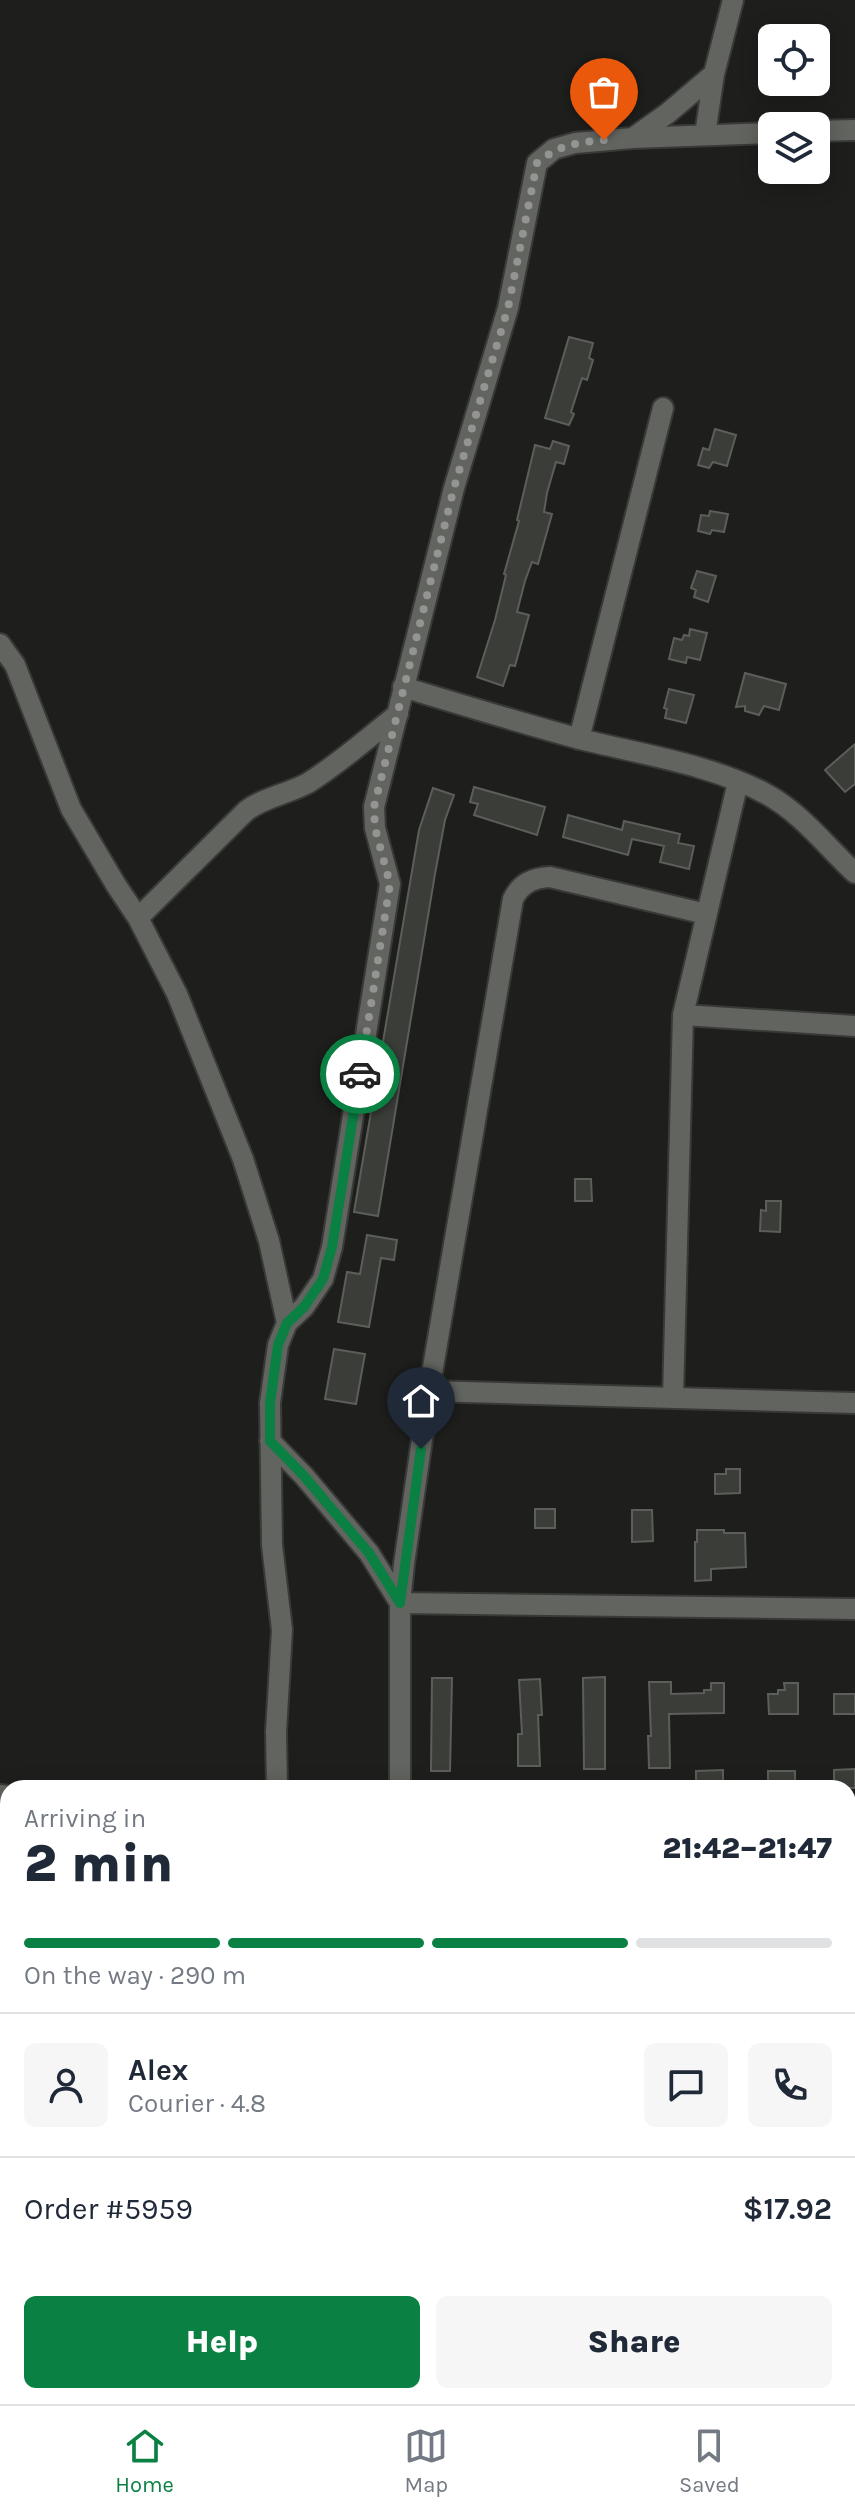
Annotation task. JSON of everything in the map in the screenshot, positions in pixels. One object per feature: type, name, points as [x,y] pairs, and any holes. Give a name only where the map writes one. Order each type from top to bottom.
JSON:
[{"type":"street","points":[[705,135],[714,74],[733,0]]},
{"type":"street","points":[[633,138],[714,74]]},
{"type":"street","points":[[830,131],[855,130]]},
{"type":"street","points":[[277,1780],[276,1732],[282,1630],[272,1545],[270,1403],[278,1345],[287,1323],[304,1307],[323,1279],[332,1247],[390,884],[375,828],[374,807],[454,488],[508,308],[537,163],[554,149],[575,143],[758,133]]},
{"type":"street","points":[[579,739],[663,408]]},
{"type":"street","points":[[0,644],[15,665],[71,809],[138,918],[177,994],[243,1159],[269,1241],[287,1323]]},
{"type":"street","points":[[403,687],[738,782],[769,796],[800,819],[855,873]]},
{"type":"street","points":[[138,918],[246,811],[255,804],[292,792],[313,780],[398,714]]},
{"type":"street","points":[[673,1398],[683,1015],[738,782]]},
{"type":"street","points":[[400,1780],[400,1603],[429,1391],[513,899],[517,891],[534,878],[550,877],[706,914]]},
{"type":"street","points":[[683,1015],[855,1026]]},
{"type":"street","points":[[429,1391],[855,1403]]},
{"type":"street","points":[[270,1441],[369,1553],[400,1603]]},
{"type":"street","points":[[400,1603],[855,1609]]},
{"type":"building","points":[[569,337],[593,343],[589,358],[593,360],[587,380],[582,378],[569,425],[545,418]]},
{"type":"building","points":[[715,429],[736,435],[727,466],[713,462],[709,468],[698,465],[703,448],[709,450]]},
{"type":"building","points":[[553,441],[569,446],[564,464],[556,462],[547,493],[544,512],[552,514],[538,564],[532,562],[517,612],[529,615],[515,666],[510,665],[503,686],[477,677],[495,620],[535,445],[550,449]]},
{"type":"building","points":[[710,511],[728,514],[724,532],[712,530],[710,534],[698,531],[701,515],[709,516]]},
{"type":"building","points":[[697,571],[716,576],[708,602],[694,597],[696,590],[691,588]]},
{"type":"building","points":[[690,629],[707,633],[700,660],[687,657],[686,663],[669,659],[674,638],[682,640],[684,635],[689,636]]},
{"type":"building","points":[[745,673],[786,684],[779,710],[764,706],[759,715],[745,711],[745,706],[736,707]]},
{"type":"building","points":[[669,689],[694,695],[686,723],[665,718]]},
{"type":"building","points":[[855,744],[855,784],[845,792],[825,770]]},
{"type":"building","points":[[474,787],[545,807],[537,835],[474,815],[478,804],[470,802]]},
{"type":"building","points":[[433,788],[454,795],[445,820],[435,874],[378,1216],[354,1212],[419,830]]},
{"type":"building","points":[[568,815],[622,830],[624,821],[680,834],[678,843],[694,846],[689,869],[660,862],[664,846],[632,839],[628,855],[563,837]]},
{"type":"building","points":[[575,1179],[591,1179],[592,1201],[575,1201]]},
{"type":"building","points":[[766,1201],[781,1201],[780,1232],[760,1231],[761,1210],[766,1211]]},
{"type":"building","points":[[367,1235],[397,1240],[394,1260],[381,1258],[369,1327],[338,1322],[347,1272],[360,1274]]},
{"type":"building","points":[[334,1349],[365,1354],[356,1404],[325,1399]]},
{"type":"building","points":[[726,1469],[740,1469],[740,1493],[715,1494],[715,1474],[726,1474]]},
{"type":"building","points":[[535,1509],[555,1509],[555,1528],[535,1528]]},
{"type":"building","points":[[632,1510],[652,1510],[653,1541],[632,1542]]},
{"type":"building","points":[[697,1530],[745,1533],[746,1567],[711,1569],[711,1580],[695,1581]]},
{"type":"building","points":[[605,1677],[605,1769],[584,1769],[583,1678]]},
{"type":"building","points":[[432,1678],[452,1678],[450,1771],[431,1771]]},
{"type":"building","points":[[540,1679],[540,1766],[518,1766],[518,1734],[522,1734],[519,1680]]},
{"type":"building","points":[[649,1682],[671,1682],[671,1694],[704,1693],[704,1690],[711,1690],[711,1683],[724,1683],[724,1713],[669,1714],[670,1768],[649,1768]]},
{"type":"building","points":[[784,1683],[798,1683],[798,1714],[769,1714],[768,1694],[785,1690]]},
{"type":"building","points":[[834,1694],[855,1694],[855,1714],[834,1714]]},
{"type":"building","points":[[855,1769],[855,1780],[834,1780],[834,1770]]},
{"type":"building","points":[[723,1770],[723,1780],[696,1780],[696,1771]]},
{"type":"building","points":[[768,1771],[795,1771],[795,1780],[768,1780]]},
{"type":"way so far","points":[[360,1074],[390,884],[375,828],[374,807],[454,488],[508,308],[537,163],[554,149],[604,140]]},
{"type":"route","points":[[360,1074],[332,1247],[323,1279],[304,1307],[287,1323],[278,1345],[270,1403],[270,1441],[369,1553],[400,1603],[421,1449]]}]
